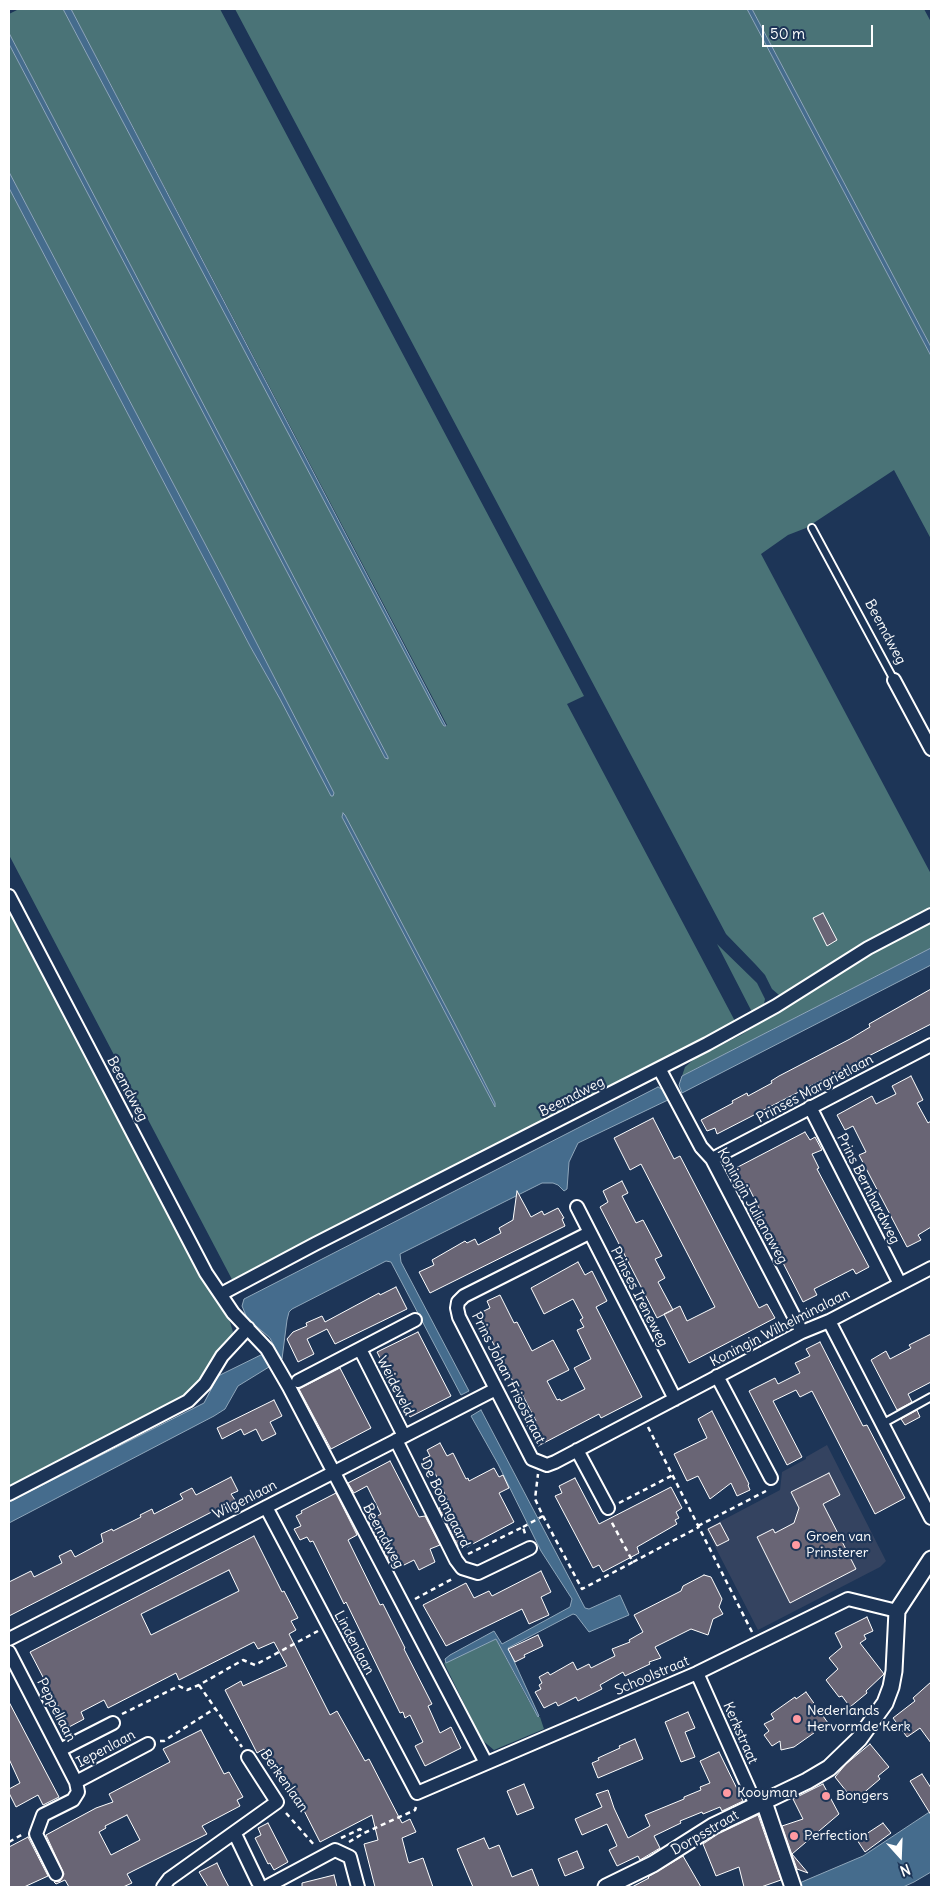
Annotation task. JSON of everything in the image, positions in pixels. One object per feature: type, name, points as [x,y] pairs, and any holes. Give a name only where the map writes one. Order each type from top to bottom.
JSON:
[{"type":"street","name":"Beemdweg","points":[[894,680],[931,749]]},
{"type":"street","name":"Beemdweg","points":[[9,896],[206,1273],[233,1313],[267,1349],[486,1763]]},
{"type":"street","name":"Beemdweg","points":[[221,1294],[315,1244],[660,1070],[776,1006],[868,948],[931,915]]},
{"type":"street","name":"Prinses Margrietlaan","points":[[712,1160],[931,1045]]},
{"type":"street","name":"Koningin Julianaweg","points":[[660,1070],[701,1147],[712,1160],[802,1332]]},
{"type":"street","name":"Prins Bernhardweg","points":[[810,1107],[900,1284]]},
{"type":"street","name":"Prinses Ireneweg","points":[[577,1208],[675,1399]]},
{"type":"street","name":"Prins Johan Frisostraat","points":[[539,1463],[532,1459],[496,1389],[460,1317],[457,1308],[458,1302],[464,1296],[589,1233]]},
{"type":"street","name":"Koningin Wilhelminalaan","points":[[539,1463],[547,1465],[555,1462],[802,1332],[829,1321],[931,1268]]},
{"type":"street","name":"Weideveld","points":[[298,1381],[415,1320]]},
{"type":"street","points":[[829,1321],[931,1518]]},
{"type":"street","points":[[9,1494],[188,1401],[205,1384],[222,1356],[248,1328]]},
{"type":"street","name":"Weideveld","points":[[360,1349],[400,1438]]},
{"type":"street","points":[[717,1376],[771,1478]]},
{"type":"street","name":"Wilgenlaan","points":[[9,1639],[496,1389]]},
{"type":"street","name":"De Boomgaard","points":[[400,1438],[459,1564],[478,1573],[530,1548]]},
{"type":"street","points":[[577,1450],[608,1508]]},
{"type":"street","name":"Lindenlaan","points":[[266,1507],[417,1793]]},
{"type":"street","name":"Dorpsstraat","points":[[606,1887],[653,1864],[713,1826],[807,1781],[828,1768],[859,1739],[885,1703],[891,1687],[894,1671],[898,1611],[931,1559]]},
{"type":"street","name":"Schoolstraat","points":[[417,1793],[697,1673],[848,1599],[898,1611]]},
{"type":"street","name":"Peppellaan","points":[[9,1652],[76,1782]]},
{"type":"street","name":"Kerkstraat","points":[[697,1673],[760,1803]]},
{"type":"street","name":"Iepenlaan","points":[[60,1750],[113,1723]]},
{"type":"street","name":"Iepenlaan","points":[[56,1874],[36,1834],[43,1815],[73,1800],[78,1792],[76,1782],[148,1744]]},
{"type":"street","name":"Berkenlaan","points":[[248,1756],[277,1802]]},
{"type":"street","points":[[163,1887],[169,1879],[235,1834],[277,1802]]},
{"type":"street","points":[[760,1803],[792,1883]]},
{"type":"street","points":[[235,1834],[262,1884],[335,1850],[350,1857],[358,1887]]},
{"type":"lane","name":"Beemdweg","points":[[812,528],[894,680]]},
{"type":"lane","points":[[882,1424],[931,1397]]},
{"type":"path","points":[[642,1416],[757,1642]]},
{"type":"path","points":[[539,1463],[536,1499],[582,1589],[771,1488],[771,1478]]},
{"type":"path","points":[[633,1562],[605,1510],[672,1475]]},
{"type":"path","points":[[403,1606],[459,1576],[459,1564],[544,1516]]},
{"type":"path","points":[[523,1527],[530,1548]]},
{"type":"path","points":[[113,1723],[115,1717],[179,1686],[187,1690],[243,1660],[254,1665],[328,1626]]},
{"type":"path","name":"Berkenlaan","points":[[198,1685],[248,1756]]},
{"type":"path","points":[[148,1744],[164,1741],[214,1709]]},
{"type":"path","points":[[334,1841],[360,1829],[364,1832],[415,1810],[417,1793]]},
{"type":"path","name":"Berkenlaan","points":[[277,1802],[318,1850]]},
{"type":"shaded area","points":[[63,9],[71,9],[446,726],[442,723]]},
{"type":"shaded area","points":[[747,9],[752,9],[931,347],[931,356]]},
{"type":"shaded area","points":[[9,33],[388,759],[385,758],[9,44]]},
{"type":"shaded area","points":[[9,172],[223,578],[334,793],[333,796],[331,796],[250,646],[9,188]]},
{"type":"shaded area","points":[[343,813],[456,1026],[495,1103],[495,1107],[342,817]]},
{"type":"shaded area","points":[[931,948],[931,965],[682,1093],[679,1085],[682,1076]]},
{"type":"shaded area","points":[[658,1087],[667,1092],[670,1099],[578,1143],[569,1162],[567,1189],[564,1191],[553,1183],[542,1183],[400,1254],[401,1262],[469,1391],[461,1395],[391,1262],[386,1261],[292,1309],[287,1320],[282,1359],[238,1386],[225,1409],[9,1523],[9,1502],[204,1403],[218,1376],[275,1348],[270,1338],[247,1318],[242,1306],[244,1299]]},
{"type":"shaded area","points":[[481,1410],[585,1608],[589,1609],[620,1595],[629,1615],[589,1632],[576,1615],[573,1614],[508,1648],[538,1717],[496,1639],[446,1663],[445,1659],[494,1631],[502,1644],[570,1607],[572,1599],[541,1551],[498,1464],[471,1416]]},
{"type":"shaded area","name":"Groen van Prinsterer","points":[[827,1445],[886,1561],[880,1567],[758,1630],[706,1529],[780,1490],[782,1472]]},
{"type":"shaded area","points":[[931,1811],[931,1872],[914,1882],[903,1887],[790,1887],[863,1856]]},
{"type":"green space","points":[[19,9],[63,9],[445,727],[447,725],[71,9],[220,9],[584,696],[567,704],[736,1023],[236,1287],[9,855],[9,188],[250,646],[334,793],[9,172],[9,44],[385,758],[388,757],[9,33],[9,14]],"holes":[[[344,814],[495,1103],[495,1107],[342,817]]]},
{"type":"green space","points":[[235,9],[747,9],[931,356],[931,539],[894,470],[806,528],[788,535],[761,554],[931,874],[931,913],[785,997],[772,989],[765,975],[726,934]]},
{"type":"green space","points":[[752,9],[924,9],[931,22],[931,347]]},
{"type":"green space","points":[[9,898],[216,1291],[233,1332],[198,1392],[9,1488]]},
{"type":"green space","points":[[931,922],[931,948],[682,1076],[685,1067],[694,1059],[741,1035],[870,952]]},
{"type":"green space","points":[[717,944],[757,983],[765,999],[763,1009],[753,1014]]},
{"type":"green space","points":[[496,1639],[526,1696],[538,1717],[540,1717],[544,1729],[494,1750],[482,1740],[444,1663]]},
{"type":"building","points":[[823,913],[837,940],[827,946],[813,918]]},
{"type":"building","points":[[931,989],[931,1024],[717,1134],[715,1128],[707,1131],[701,1120],[733,1103],[732,1101],[747,1093],[748,1096],[772,1083],[771,1081],[779,1076],[850,1039],[870,1027],[869,1024]]},
{"type":"building","points":[[911,1076],[923,1100],[917,1103],[928,1123],[931,1121],[931,1227],[918,1235],[921,1240],[907,1247],[859,1155],[866,1152],[853,1126],[845,1130],[837,1115],[872,1096],[876,1104],[896,1094],[892,1086]]},
{"type":"building","points":[[653,1118],[674,1159],[680,1156],[759,1308],[767,1304],[775,1318],[689,1363],[664,1314],[680,1306],[687,1321],[715,1307],[641,1164],[630,1170],[614,1138]]},
{"type":"building","points":[[805,1132],[810,1140],[815,1137],[822,1150],[812,1154],[819,1168],[817,1169],[869,1267],[856,1274],[853,1269],[814,1289],[817,1295],[803,1302],[756,1210],[759,1208],[747,1184],[743,1186],[734,1169]]},
{"type":"building","points":[[622,1181],[628,1193],[622,1196],[636,1223],[643,1220],[662,1256],[655,1259],[665,1278],[658,1282],[673,1310],[657,1318],[600,1207],[608,1202],[603,1191]]},
{"type":"building","points":[[517,1191],[531,1217],[542,1211],[544,1215],[558,1208],[564,1218],[562,1219],[565,1226],[430,1293],[419,1272],[434,1265],[432,1260],[465,1241],[467,1243],[475,1239],[478,1245],[501,1233],[499,1228],[513,1220]]},
{"type":"building","points":[[578,1262],[585,1275],[592,1271],[607,1301],[596,1307],[642,1397],[601,1418],[599,1414],[538,1446],[527,1426],[536,1421],[522,1394],[520,1395],[478,1314],[490,1308],[487,1301],[500,1295],[514,1323],[517,1322],[532,1351],[553,1340],[569,1370],[547,1381],[557,1400],[560,1399],[561,1401],[585,1389],[574,1368],[591,1359],[577,1330],[584,1327],[580,1320],[583,1318],[573,1299],[544,1314],[531,1288]]},
{"type":"building","points":[[396,1287],[407,1309],[335,1344],[327,1329],[307,1339],[314,1354],[298,1362],[287,1339],[293,1332],[307,1326],[306,1323],[322,1316],[325,1322],[379,1293],[380,1295]]},
{"type":"building","points":[[418,1332],[451,1396],[410,1417],[377,1352]]},
{"type":"building","points":[[931,1334],[931,1382],[908,1394],[912,1402],[897,1410],[871,1360],[886,1351],[890,1359],[911,1348],[909,1345]]},
{"type":"building","points":[[820,1342],[863,1426],[867,1425],[905,1498],[875,1514],[812,1391],[800,1397],[796,1390],[773,1401],[802,1457],[787,1465],[749,1391],[775,1378],[778,1384],[800,1373],[795,1363],[810,1356],[806,1349]]},
{"type":"building","points":[[340,1368],[371,1428],[331,1449],[299,1389]]},
{"type":"building","points":[[274,1400],[282,1416],[270,1422],[276,1434],[262,1441],[256,1429],[244,1435],[241,1429],[222,1439],[217,1428]]},
{"type":"building","points":[[917,1410],[920,1417],[905,1425],[901,1419]]},
{"type":"building","points":[[712,1411],[749,1484],[750,1490],[737,1496],[731,1483],[710,1499],[698,1476],[687,1481],[674,1454],[707,1438],[698,1419]]},
{"type":"building","points":[[440,1443],[447,1456],[453,1453],[466,1479],[468,1478],[469,1481],[494,1468],[499,1477],[503,1475],[509,1488],[499,1493],[514,1522],[467,1547],[465,1543],[458,1546],[439,1508],[449,1503],[434,1471],[430,1473],[423,1459],[430,1456],[427,1450]]},
{"type":"building","points":[[390,1461],[419,1517],[425,1516],[440,1545],[430,1549],[435,1562],[419,1570],[414,1560],[394,1570],[368,1521],[381,1514],[367,1486],[354,1493],[348,1483]]},
{"type":"building","points":[[829,1473],[840,1495],[823,1504],[856,1569],[790,1603],[757,1537],[773,1529],[775,1533],[794,1523],[799,1508],[791,1492]]},
{"type":"building","points":[[231,1477],[238,1491],[231,1494],[235,1500],[9,1616],[9,1582],[31,1571],[34,1577],[62,1563],[59,1556],[71,1550],[75,1557],[103,1542],[101,1534],[112,1529],[113,1531],[141,1517],[140,1515],[152,1509],[154,1514],[183,1499],[180,1494],[192,1488],[196,1495]]},
{"type":"building","points":[[575,1478],[599,1524],[671,1487],[682,1508],[676,1512],[679,1518],[675,1520],[677,1524],[637,1547],[639,1553],[603,1572],[599,1565],[593,1568],[555,1496],[562,1493],[559,1486]]},
{"type":"building","points":[[336,1493],[357,1535],[348,1540],[380,1605],[383,1604],[432,1704],[428,1706],[440,1733],[451,1727],[461,1748],[425,1766],[415,1746],[423,1742],[410,1715],[405,1718],[403,1712],[400,1713],[346,1602],[344,1604],[313,1541],[310,1542],[307,1537],[300,1540],[294,1529],[301,1526],[296,1516],[302,1513],[301,1511]]},
{"type":"building","points":[[720,1523],[729,1540],[717,1546],[708,1529]]},
{"type":"building","points":[[254,1536],[282,1592],[284,1591],[298,1618],[291,1621],[296,1630],[289,1634],[330,1715],[337,1711],[365,1761],[369,1759],[402,1823],[410,1819],[416,1832],[402,1838],[408,1861],[409,1863],[423,1858],[433,1887],[375,1887],[364,1844],[378,1840],[372,1815],[320,1842],[292,1787],[285,1791],[264,1749],[257,1753],[225,1690],[241,1681],[243,1686],[287,1666],[274,1642],[258,1649],[254,1642],[179,1680],[176,1673],[108,1708],[104,1700],[81,1712],[84,1719],[69,1727],[30,1652]],"holes":[[[229,1570],[239,1591],[151,1635],[141,1614]]]},
{"type":"building","points":[[541,1571],[551,1592],[541,1597],[549,1615],[529,1624],[522,1609],[446,1646],[423,1605],[466,1583],[474,1598],[489,1591],[492,1596]]},
{"type":"building","points":[[704,1575],[711,1577],[722,1599],[719,1607],[723,1614],[713,1619],[708,1635],[691,1629],[655,1647],[661,1658],[649,1662],[650,1664],[625,1676],[623,1672],[600,1685],[602,1689],[578,1701],[576,1697],[558,1706],[556,1702],[544,1708],[535,1692],[541,1689],[539,1685],[542,1683],[539,1677],[548,1672],[550,1675],[573,1662],[577,1670],[589,1664],[591,1668],[615,1656],[612,1649],[630,1642],[629,1640],[643,1632],[634,1615],[681,1591],[683,1586]]},
{"type":"building","points":[[867,1617],[873,1631],[864,1635],[866,1639],[860,1643],[884,1674],[866,1691],[867,1693],[850,1707],[842,1696],[839,1697],[826,1680],[838,1669],[829,1658],[842,1647],[835,1633]]},
{"type":"building","points":[[538,1635],[543,1646],[524,1655],[525,1657],[515,1662],[508,1649]]},
{"type":"building","points":[[931,1682],[931,1743],[920,1728],[907,1737],[893,1718],[915,1701],[913,1698]]},
{"type":"building","name":"Nederlands Hervormde Kerk","points":[[806,1692],[828,1723],[794,1747],[781,1750],[780,1741],[772,1746],[764,1735],[769,1731],[764,1724],[774,1719],[771,1714],[795,1697],[796,1699]]},
{"type":"building","points":[[9,1702],[59,1797],[43,1805],[38,1795],[16,1807],[9,1793],[9,1789],[20,1783],[9,1759]]},
{"type":"building","points":[[688,1712],[695,1728],[685,1732],[695,1757],[681,1762],[665,1722]]},
{"type":"building","points":[[201,1730],[224,1774],[229,1772],[243,1797],[237,1800],[240,1806],[202,1826],[207,1834],[127,1874],[132,1883],[123,1887],[69,1887],[65,1880],[56,1884],[54,1882],[60,1881],[64,1874],[46,1835],[96,1808],[113,1802],[109,1794],[170,1762],[163,1749]],"holes":[[[127,1815],[140,1840],[111,1855],[99,1832],[106,1828],[105,1826]]]},
{"type":"building","points":[[635,1739],[643,1759],[598,1778],[592,1763],[599,1760],[598,1758],[620,1748],[619,1746]]},
{"type":"building","points":[[870,1744],[889,1767],[878,1776],[880,1779],[854,1801],[835,1777],[846,1764]]},
{"type":"building","points":[[719,1752],[743,1801],[722,1811],[720,1807],[680,1821],[681,1823],[654,1836],[660,1848],[640,1860],[638,1856],[617,1866],[609,1850],[617,1846],[607,1824],[582,1835],[575,1819],[602,1807],[596,1794],[608,1790],[628,1838],[650,1826],[645,1815],[684,1799],[684,1797],[701,1790],[700,1787],[710,1783],[700,1761]]},
{"type":"building","points":[[922,1774],[931,1788],[931,1815],[910,1781]]},
{"type":"building","points":[[524,1784],[534,1808],[517,1815],[507,1791]]},
{"type":"building","points":[[823,1784],[839,1814],[792,1854],[808,1873],[797,1869],[782,1826],[803,1819],[793,1799]]},
{"type":"building","points":[[758,1815],[781,1880],[761,1887],[744,1887],[739,1867],[716,1876],[703,1844],[718,1834]]},
{"type":"building","points":[[268,1823],[288,1862],[274,1870],[270,1863],[268,1864],[255,1838],[261,1835],[258,1828]]},
{"type":"building","points":[[883,1823],[891,1833],[865,1852],[857,1840]]},
{"type":"building","points":[[28,1837],[48,1876],[24,1887],[9,1887],[9,1847]]},
{"type":"building","points":[[484,1838],[489,1849],[499,1845],[512,1877],[532,1869],[539,1887],[473,1887],[457,1849]]},
{"type":"building","points":[[577,1851],[584,1868],[565,1876],[558,1859]]},
{"type":"building","points":[[683,1856],[701,1887],[632,1887],[649,1878]]},
{"type":"building","points":[[217,1863],[229,1887],[208,1887],[199,1872]]},
{"type":"building","points":[[334,1875],[337,1887],[302,1887],[302,1883]]},
{"type":"place","name":"Groen van Prinsterer","points":[[796,1545]]},
{"type":"place","name":"Nederlands Hervormde Kerk","points":[[797,1719]]},
{"type":"place","name":"Kooyman","points":[[727,1793]]},
{"type":"place","name":"Bongers","points":[[826,1796]]},
{"type":"place","name":"Perfection","points":[[794,1836]]}]
